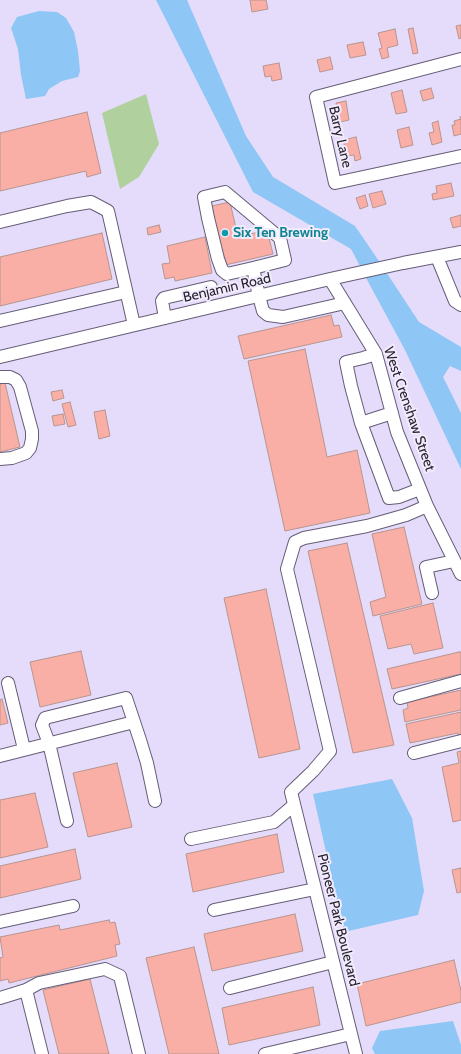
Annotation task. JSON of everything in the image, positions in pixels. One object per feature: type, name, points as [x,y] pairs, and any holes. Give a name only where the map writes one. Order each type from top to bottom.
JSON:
[{"type":"street","name":"Barry Lane","points":[[461,59],[316,97],[335,183],[461,156]]},
{"type":"street","points":[[225,192],[280,238],[285,260],[253,268],[227,274],[222,270],[218,259],[204,197],[225,192]]},
{"type":"street","points":[[0,222],[67,206],[91,202],[108,211],[134,325]]},
{"type":"street","name":"Benjamin Road","points":[[0,357],[330,279],[461,252]]},
{"type":"street","points":[[437,256],[455,301],[461,305]]},
{"type":"street","points":[[253,268],[263,311],[268,315],[283,317],[345,303]]},
{"type":"street","name":"West Crenshaw Street","points":[[330,279],[376,354],[397,432],[427,506],[461,574]]},
{"type":"street","points":[[165,318],[162,301],[164,298],[211,287]]},
{"type":"street","points":[[0,321],[126,292]]},
{"type":"street","points":[[376,354],[346,362],[361,423],[389,498],[399,497],[420,489]]},
{"type":"street","points":[[0,377],[10,377],[16,380],[20,387],[32,431],[32,439],[30,448],[26,453],[0,460]]},
{"type":"street","points":[[361,423],[392,413]]},
{"type":"street","name":"Pioneer Park Boulevard","points":[[356,1054],[291,792],[313,771],[330,751],[288,569],[295,542],[304,538],[367,526],[406,515],[427,506]]},
{"type":"street","points":[[432,593],[426,567],[454,561]]},
{"type":"street","points":[[400,698],[461,681]]},
{"type":"street","points":[[8,683],[24,750]]},
{"type":"street","points":[[67,821],[42,725],[45,718],[126,698],[147,763],[155,801]]},
{"type":"street","points":[[0,756],[134,722]]},
{"type":"street","points":[[414,753],[461,742]]},
{"type":"street","points":[[191,839],[274,822],[294,805]]},
{"type":"street","points":[[214,910],[315,889]]},
{"type":"street","points":[[0,922],[73,906]]},
{"type":"street","points":[[230,988],[333,962]]},
{"type":"street","points":[[0,998],[26,990],[39,983],[105,969],[120,976],[139,1054]]},
{"type":"street","points":[[26,990],[42,1054]]},
{"type":"street","points":[[265,1054],[351,1034]]},
{"type":"green space","points":[[146,94],[159,144],[139,177],[120,189],[102,113]]},
{"type":"water","points":[[156,0],[187,0],[246,136],[273,177],[355,226],[381,264],[361,268],[351,249],[253,192]]},
{"type":"water","points":[[39,11],[57,12],[66,18],[74,32],[80,71],[78,77],[62,81],[49,89],[45,96],[26,99],[18,49],[11,28],[17,17]]},
{"type":"water","points":[[386,272],[419,322],[461,347],[461,371],[450,366],[440,382],[461,423],[461,469],[405,350],[365,276]]},
{"type":"water","points":[[392,779],[412,818],[424,891],[418,915],[344,932],[313,794]]},
{"type":"water","points":[[453,1021],[461,1045],[461,1054],[375,1054],[372,1048],[380,1031]]},
{"type":"building","points":[[250,0],[266,0],[268,9],[252,12]]},
{"type":"building","points":[[461,25],[461,38],[459,39],[456,26]]},
{"type":"building","points":[[413,28],[418,53],[413,54],[408,29]]},
{"type":"building","points":[[395,29],[398,45],[387,48],[389,57],[382,59],[379,49],[382,48],[378,33]]},
{"type":"building","points":[[363,42],[366,55],[350,58],[347,45]]},
{"type":"building","points":[[330,57],[333,69],[320,72],[317,60]]},
{"type":"building","points":[[279,63],[282,79],[272,81],[271,76],[265,77],[263,66]]},
{"type":"building","points":[[431,88],[434,98],[423,101],[420,91]]},
{"type":"building","points":[[402,90],[407,112],[396,114],[391,93]]},
{"type":"building","points":[[346,101],[349,120],[340,122],[336,103]]},
{"type":"building","points":[[87,112],[101,173],[87,177],[86,171],[0,191],[0,133]]},
{"type":"building","points":[[461,119],[461,134],[454,136],[452,125],[455,125],[454,121]]},
{"type":"building","points":[[438,121],[442,142],[432,145],[429,133],[434,132],[432,123]]},
{"type":"building","points":[[409,127],[413,145],[401,148],[397,130]]},
{"type":"building","points":[[356,137],[361,159],[355,161],[354,155],[347,156],[343,140]]},
{"type":"building","points":[[451,183],[454,196],[433,200],[432,194],[437,193],[436,186]]},
{"type":"building","points":[[382,191],[386,204],[373,208],[369,194]]},
{"type":"building","points":[[365,195],[368,206],[360,209],[356,198]]},
{"type":"building","name":"Six Ten Brewing","points":[[230,202],[238,237],[267,230],[273,254],[221,266],[207,207]]},
{"type":"building","points":[[461,215],[461,226],[453,228],[450,218]]},
{"type":"building","points":[[159,225],[161,232],[148,235],[147,228]]},
{"type":"building","points":[[102,233],[112,279],[0,306],[0,257]]},
{"type":"building","points":[[205,237],[212,273],[175,281],[174,277],[165,279],[162,264],[170,263],[167,246]]},
{"type":"building","points":[[331,315],[334,326],[339,325],[342,337],[244,359],[238,336]]},
{"type":"building","points":[[305,349],[327,457],[357,450],[370,513],[285,531],[248,361]]},
{"type":"building","points":[[5,383],[20,447],[0,452],[0,384]]},
{"type":"building","points":[[62,390],[64,398],[53,401],[51,392]]},
{"type":"building","points":[[70,402],[76,425],[68,427],[62,404]]},
{"type":"building","points":[[105,410],[110,436],[99,439],[94,412]]},
{"type":"building","points":[[63,414],[65,424],[54,426],[52,416]]},
{"type":"building","points":[[404,527],[422,604],[373,616],[370,602],[386,597],[372,534]]},
{"type":"building","points":[[347,543],[394,745],[353,753],[308,551]]},
{"type":"building","points":[[266,589],[300,749],[259,758],[224,598]]},
{"type":"building","points":[[433,603],[443,648],[414,654],[411,644],[388,649],[380,616]]},
{"type":"building","points":[[81,651],[91,695],[40,707],[30,662]]},
{"type":"building","points":[[461,652],[461,674],[392,689],[387,669]]},
{"type":"building","points":[[461,690],[461,710],[405,722],[403,710],[408,708],[407,702]]},
{"type":"building","points":[[2,699],[8,723],[0,725],[0,700]]},
{"type":"building","points":[[461,712],[461,739],[458,733],[410,743],[406,724]]},
{"type":"building","points":[[461,751],[461,820],[453,822],[442,767],[459,763],[457,752]]},
{"type":"building","points":[[117,763],[132,827],[88,837],[73,773]]},
{"type":"building","points":[[35,793],[48,847],[0,858],[0,800]]},
{"type":"building","points":[[277,834],[284,872],[193,892],[186,854]]},
{"type":"building","points":[[75,849],[81,879],[0,898],[0,866]]},
{"type":"building","points":[[461,868],[461,892],[457,893],[452,870]]},
{"type":"building","points":[[295,914],[303,951],[212,971],[204,934]]},
{"type":"building","points":[[109,920],[110,923],[115,922],[120,944],[115,945],[117,956],[9,983],[8,979],[0,981],[0,958],[3,957],[0,937],[59,925],[60,930]]},
{"type":"building","points":[[194,947],[219,1054],[169,1054],[146,958]]},
{"type":"building","points":[[454,960],[461,991],[461,1002],[366,1026],[357,984]]},
{"type":"building","points":[[90,979],[109,1054],[59,1054],[43,990]]},
{"type":"building","points":[[313,987],[320,1025],[229,1045],[222,1008]]},
{"type":"waterway","points":[[435,371],[461,423]]},
{"type":"place","name":"Six Ten Brewing","points":[[225,233]]}]
